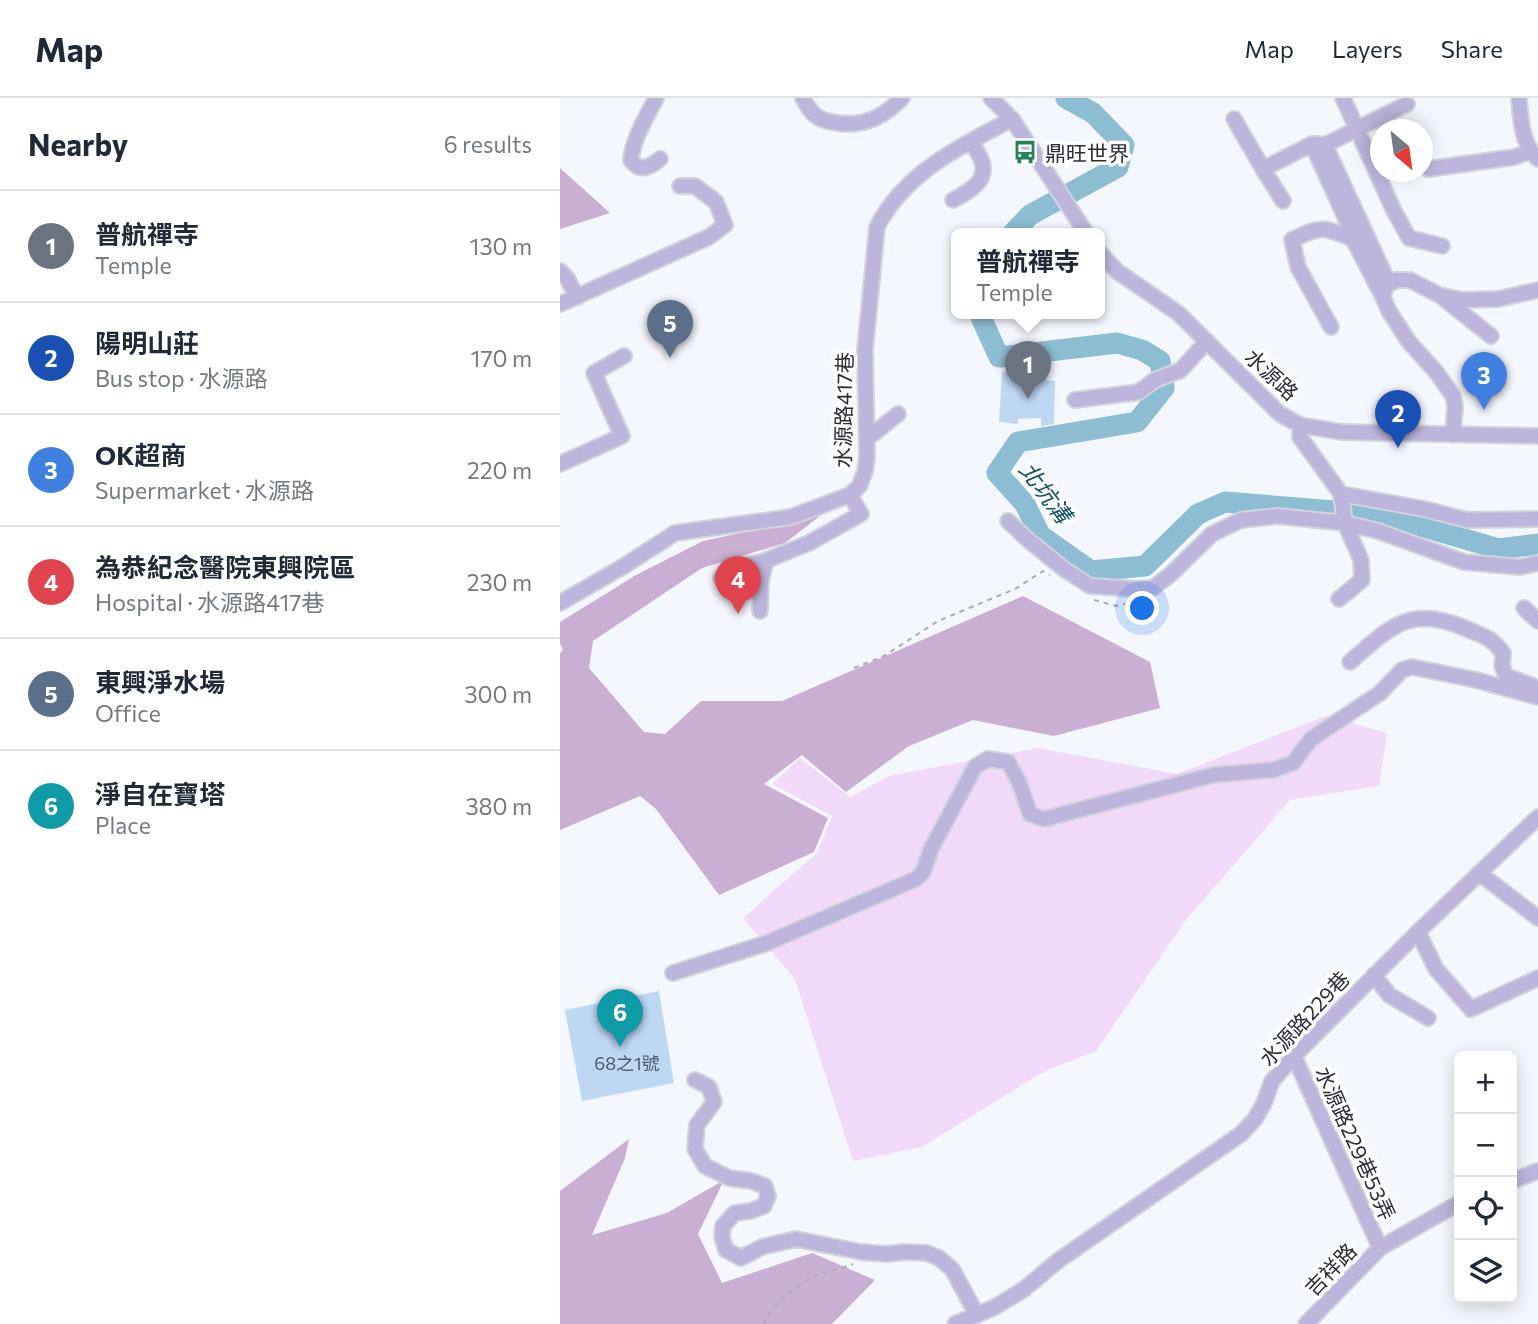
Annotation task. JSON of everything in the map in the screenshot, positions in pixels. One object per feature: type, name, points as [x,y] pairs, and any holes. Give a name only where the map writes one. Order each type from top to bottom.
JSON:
[{"type":"street","points":[[656,98],[639,131],[631,160],[635,166],[642,169],[660,159]]},
{"type":"street","points":[[803,98],[816,116],[829,122],[847,124],[877,119],[902,98]]},
{"type":"street","points":[[991,98],[1012,119],[1083,228]]},
{"type":"street","points":[[1343,98],[1409,238],[1442,246]]},
{"type":"street","points":[[1433,168],[1534,155],[1524,137],[1519,98]]},
{"type":"street","points":[[1263,169],[1407,104]]},
{"type":"street","name":"水源路417巷","points":[[560,603],[675,533],[791,517],[850,495],[860,485],[865,471],[868,438],[865,350],[877,227],[886,209],[925,169],[1012,119]]},
{"type":"street","points":[[1234,119],[1283,201]]},
{"type":"street","points":[[953,200],[975,187],[983,174],[982,162],[971,141]]},
{"type":"street","points":[[1318,144],[1386,290],[1388,311],[1409,342],[1437,373],[1453,396],[1453,435]]},
{"type":"street","points":[[560,304],[709,237],[724,225],[716,202],[695,186],[680,186]]},
{"type":"street","points":[[1331,327],[1298,267],[1292,240],[1324,228],[1359,236]]},
{"type":"street","name":"水源路","points":[[1105,258],[1118,272],[1178,313],[1280,414],[1300,425],[1341,432],[1538,436]]},
{"type":"street","points":[[560,271],[577,297]]},
{"type":"street","points":[[1386,290],[1396,280],[1410,280],[1439,295],[1491,336]]},
{"type":"street","points":[[1439,295],[1462,300],[1498,299],[1538,290]]},
{"type":"street","points":[[1075,400],[1139,393],[1154,380],[1181,370],[1207,341]]},
{"type":"street","points":[[560,464],[622,436],[594,373],[624,356]]},
{"type":"street","points":[[868,438],[898,414]]},
{"type":"street","points":[[1300,425],[1300,437],[1341,494],[1345,523],[1361,560],[1362,580],[1339,600]]},
{"type":"street","points":[[1341,494],[1467,520],[1538,519]]},
{"type":"street","points":[[721,578],[733,568],[766,560],[809,543],[861,514],[850,495]]},
{"type":"street","points":[[1009,521],[1027,540],[1090,586],[1137,589],[1153,587],[1171,574],[1212,534],[1241,520],[1278,516],[1345,523],[1378,531],[1464,562],[1520,567],[1538,564]]},
{"type":"street","points":[[760,611],[761,581],[766,560]]},
{"type":"street","points":[[1524,608],[1538,621]]},
{"type":"street","points":[[1350,662],[1381,634],[1393,627],[1410,620],[1436,618],[1450,621],[1494,641],[1503,653],[1502,666],[1506,676],[1538,688]]},
{"type":"street","points":[[673,973],[767,943],[916,879],[923,872],[931,849],[975,767],[988,759],[1008,761],[1020,782],[1030,814],[1044,820],[1213,775],[1273,770],[1293,763],[1311,739],[1380,693],[1402,670],[1412,667],[1476,680],[1538,697]]},
{"type":"street","name":"水源路229巷","points":[[955,1324],[995,1307],[1023,1290],[1059,1260],[1241,1134],[1265,1103],[1272,1081],[1294,1056],[1538,817]]},
{"type":"street","points":[[1479,873],[1538,918]]},
{"type":"street","points":[[1418,932],[1436,969],[1471,1009],[1538,978]]},
{"type":"street","points":[[1374,975],[1389,995],[1428,1018]]},
{"type":"street","name":"水源路229巷53弄","points":[[1294,1056],[1380,1248]]},
{"type":"street","points":[[695,1080],[709,1087],[714,1102],[697,1125],[695,1149],[705,1166],[729,1178],[765,1186],[768,1196],[764,1206],[735,1213],[723,1226],[722,1237],[726,1250],[741,1258],[762,1247],[796,1239],[887,1254],[927,1253],[939,1258],[952,1269],[977,1315]]},
{"type":"street","points":[[1517,1179],[1538,1171]]},
{"type":"street","name":"吉祥路","points":[[1306,1324],[1380,1248],[1454,1206]]},
{"type":"path","points":[[854,668],[884,656],[938,621],[1015,589],[1043,571],[1054,577]]},
{"type":"path","points":[[1094,600],[1116,606],[1138,601]]},
{"type":"path","points":[[763,1324],[788,1293],[806,1280],[852,1265],[861,1251]]},
{"type":"shaded area","points":[[560,168],[610,213],[560,229]]},
{"type":"shaded area","points":[[820,516],[785,543],[702,568],[593,641],[589,668],[644,732],[665,734],[701,701],[782,701],[1023,596],[1150,662],[1160,708],[1054,736],[973,720],[909,746],[846,792],[802,755],[764,784],[828,818],[814,852],[719,895],[656,809],[640,796],[560,830],[560,653],[563,650],[560,643],[560,622],[636,575],[703,541]]},
{"type":"shaded area","points":[[1326,716],[1387,733],[1379,786],[1290,800],[1186,920],[1096,1051],[1043,1072],[922,1147],[853,1161],[795,979],[743,918],[817,853],[832,816],[772,784],[800,758],[850,797],[889,776],[1038,748],[1177,774]]},
{"type":"shaded area","points":[[629,1139],[625,1158],[592,1235],[667,1213],[724,1180],[698,1234],[722,1283],[812,1253],[875,1280],[832,1324],[560,1324],[560,1191]]},
{"type":"building","points":[[1046,369],[1046,380],[1055,381],[1054,424],[1041,426],[1041,418],[1018,419],[1018,424],[999,422],[1002,372]]},
{"type":"building","points":[[659,991],[674,1083],[582,1101],[565,1010]]},
{"type":"waterway","name":"北坑溝","points":[[1018,228],[1030,215],[1118,167],[1124,145],[1093,113],[1066,98]]},
{"type":"waterway","name":"北坑溝","points":[[982,319],[999,357],[1117,343],[1142,350],[1160,361],[1164,388],[1137,422],[1018,442],[997,473],[1025,504],[1040,535],[1091,571],[1145,566],[1198,514],[1225,502],[1383,515],[1499,549],[1538,544]]},
{"type":"place","name":"鼎旺世界","points":[[1025,152]]},
{"type":"place","name":"東興淨水場","points":[[670,358]]},
{"type":"place","name":"普航禪寺","points":[[1028,399]]},
{"type":"place","name":"OK超商","points":[[1484,410]]},
{"type":"place","name":"陽明山莊","points":[[1398,448]]},
{"type":"place","name":"為恭紀念醫院東興院區","points":[[738,614]]},
{"type":"place","name":"淨自在寶塔","points":[[620,1047]]}]
